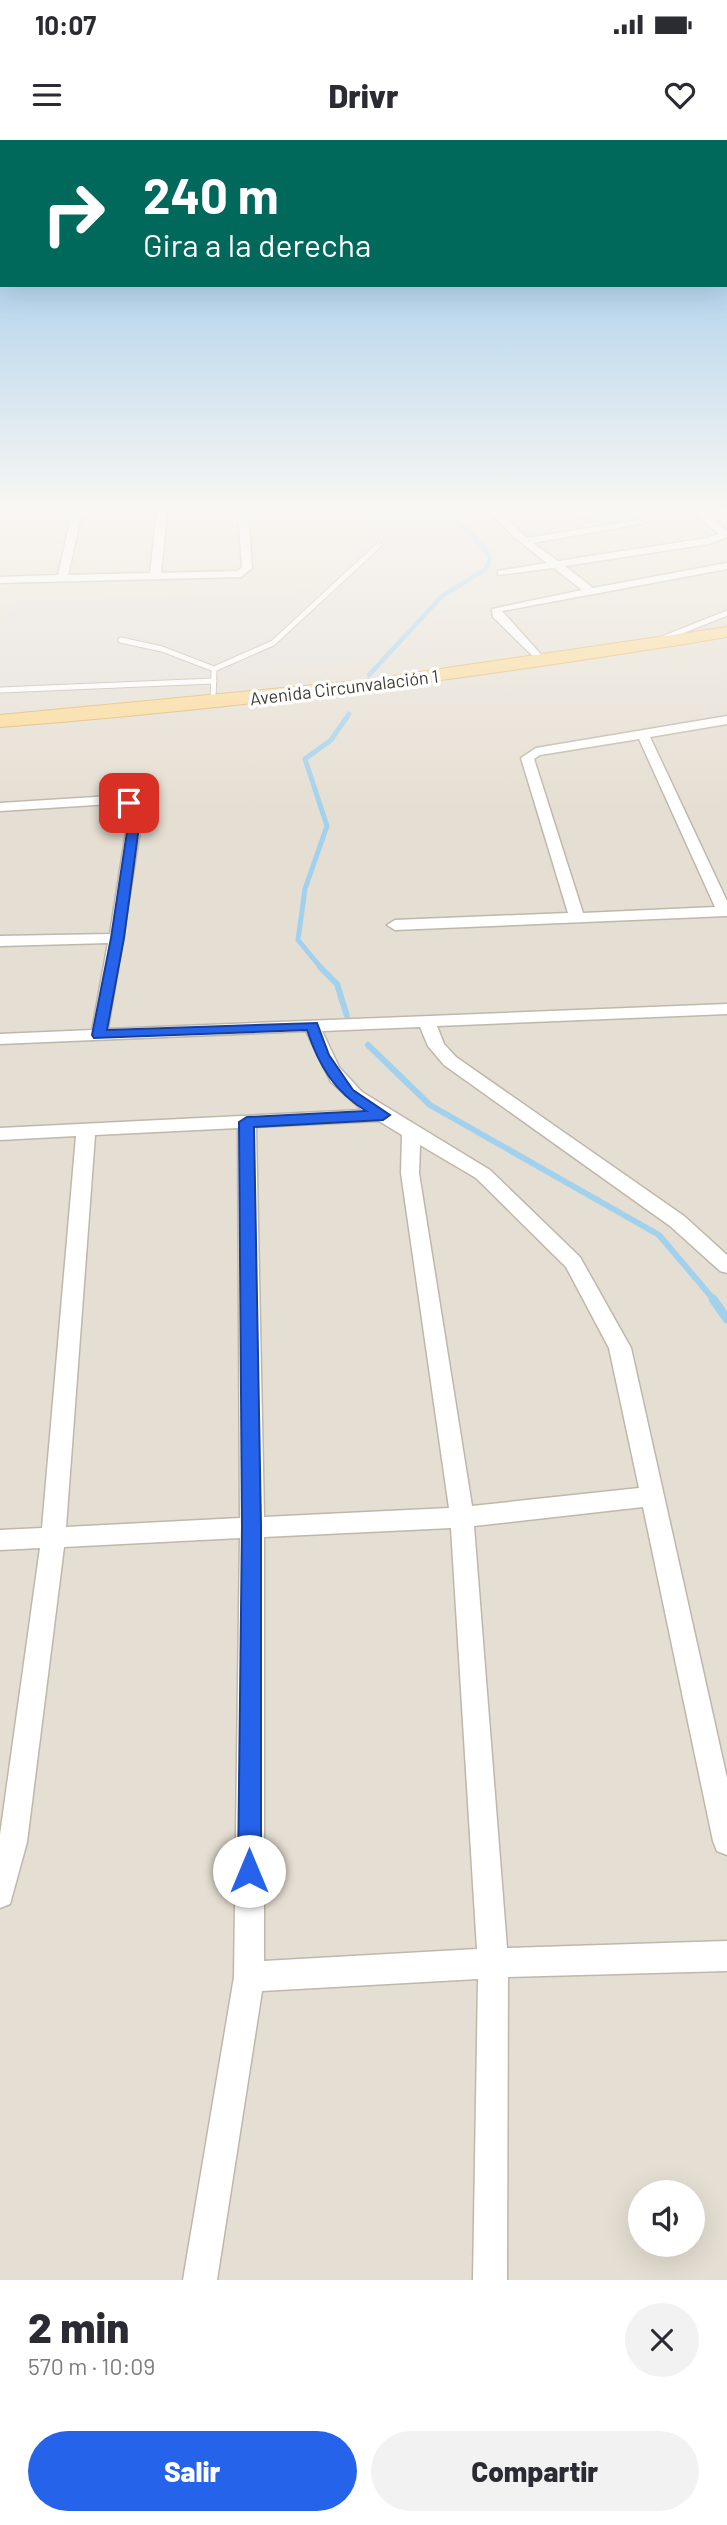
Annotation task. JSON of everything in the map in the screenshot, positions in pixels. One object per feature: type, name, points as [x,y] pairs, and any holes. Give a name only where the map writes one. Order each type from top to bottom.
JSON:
[{"type":"main road","name":"Avenida Circunvalación 1","points":[[0,735],[46,725],[213,702],[542,662],[727,632]]},
{"type":"main road","name":"Avenida Circunvalación 1","points":[[0,721],[46,725],[295,709],[583,672],[727,648]]},
{"type":"main road","points":[[0,713],[46,725]]},
{"type":"main road","points":[[0,741],[46,725]]},
{"type":"street","points":[[496,612],[542,662]]},
{"type":"street","points":[[577,918],[527,758],[536,752],[727,720]]},
{"type":"street","points":[[395,925],[726,911],[643,734]]},
{"type":"street","points":[[0,807],[92,800],[129,803],[136,812],[99,1035]]},
{"type":"street","points":[[0,940],[117,938]]},
{"type":"street","points":[[0,1039],[727,1009]]},
{"type":"street","points":[[427,1022],[436,1046],[450,1061],[677,1221],[727,1266]]},
{"type":"street","points":[[313,1026],[322,1055],[348,1093],[483,1174],[573,1262],[620,1348],[727,1842]]},
{"type":"street","points":[[0,1134],[383,1115]]},
{"type":"street","points":[[200,2280],[249,1977],[252,1526],[247,1122]]},
{"type":"street","points":[[0,1894],[13,1842],[52,1537],[86,1130]]},
{"type":"street","points":[[411,1131],[410,1173],[462,1517],[493,1963],[490,2280]]},
{"type":"street","points":[[0,1539],[462,1517],[652,1496]]},
{"type":"street","points":[[249,1977],[493,1963],[727,1956]]},
{"type":"lane","points":[[121,640],[162,649],[214,669],[273,643],[307,612]]},
{"type":"lane","points":[[637,647],[727,613]]},
{"type":"lane","points":[[213,702],[214,669]]},
{"type":"lane","points":[[0,690],[214,681]]},
{"type":"shaded area","points":[[0,612],[727,612],[727,2280],[0,2280]]},
{"type":"shaded area","points":[[9,612],[420,612],[375,659],[214,676],[0,688],[0,642]]},
{"type":"waterway","points":[[369,675],[427,612]]},
{"type":"waterway","points":[[322,969],[298,940],[305,889],[327,826],[305,759],[331,740],[349,714]]},
{"type":"waterway","points":[[322,969],[337,984],[347,1016]]},
{"type":"waterway","points":[[368,1045],[430,1105],[659,1235],[715,1301]]},
{"type":"waterway","points":[[713,1299],[727,1319]]},
{"type":"route","points":[[129,803],[136,812],[99,1035],[313,1026],[322,1055],[348,1093],[383,1115],[247,1122],[252,1526],[249,1871]]}]
